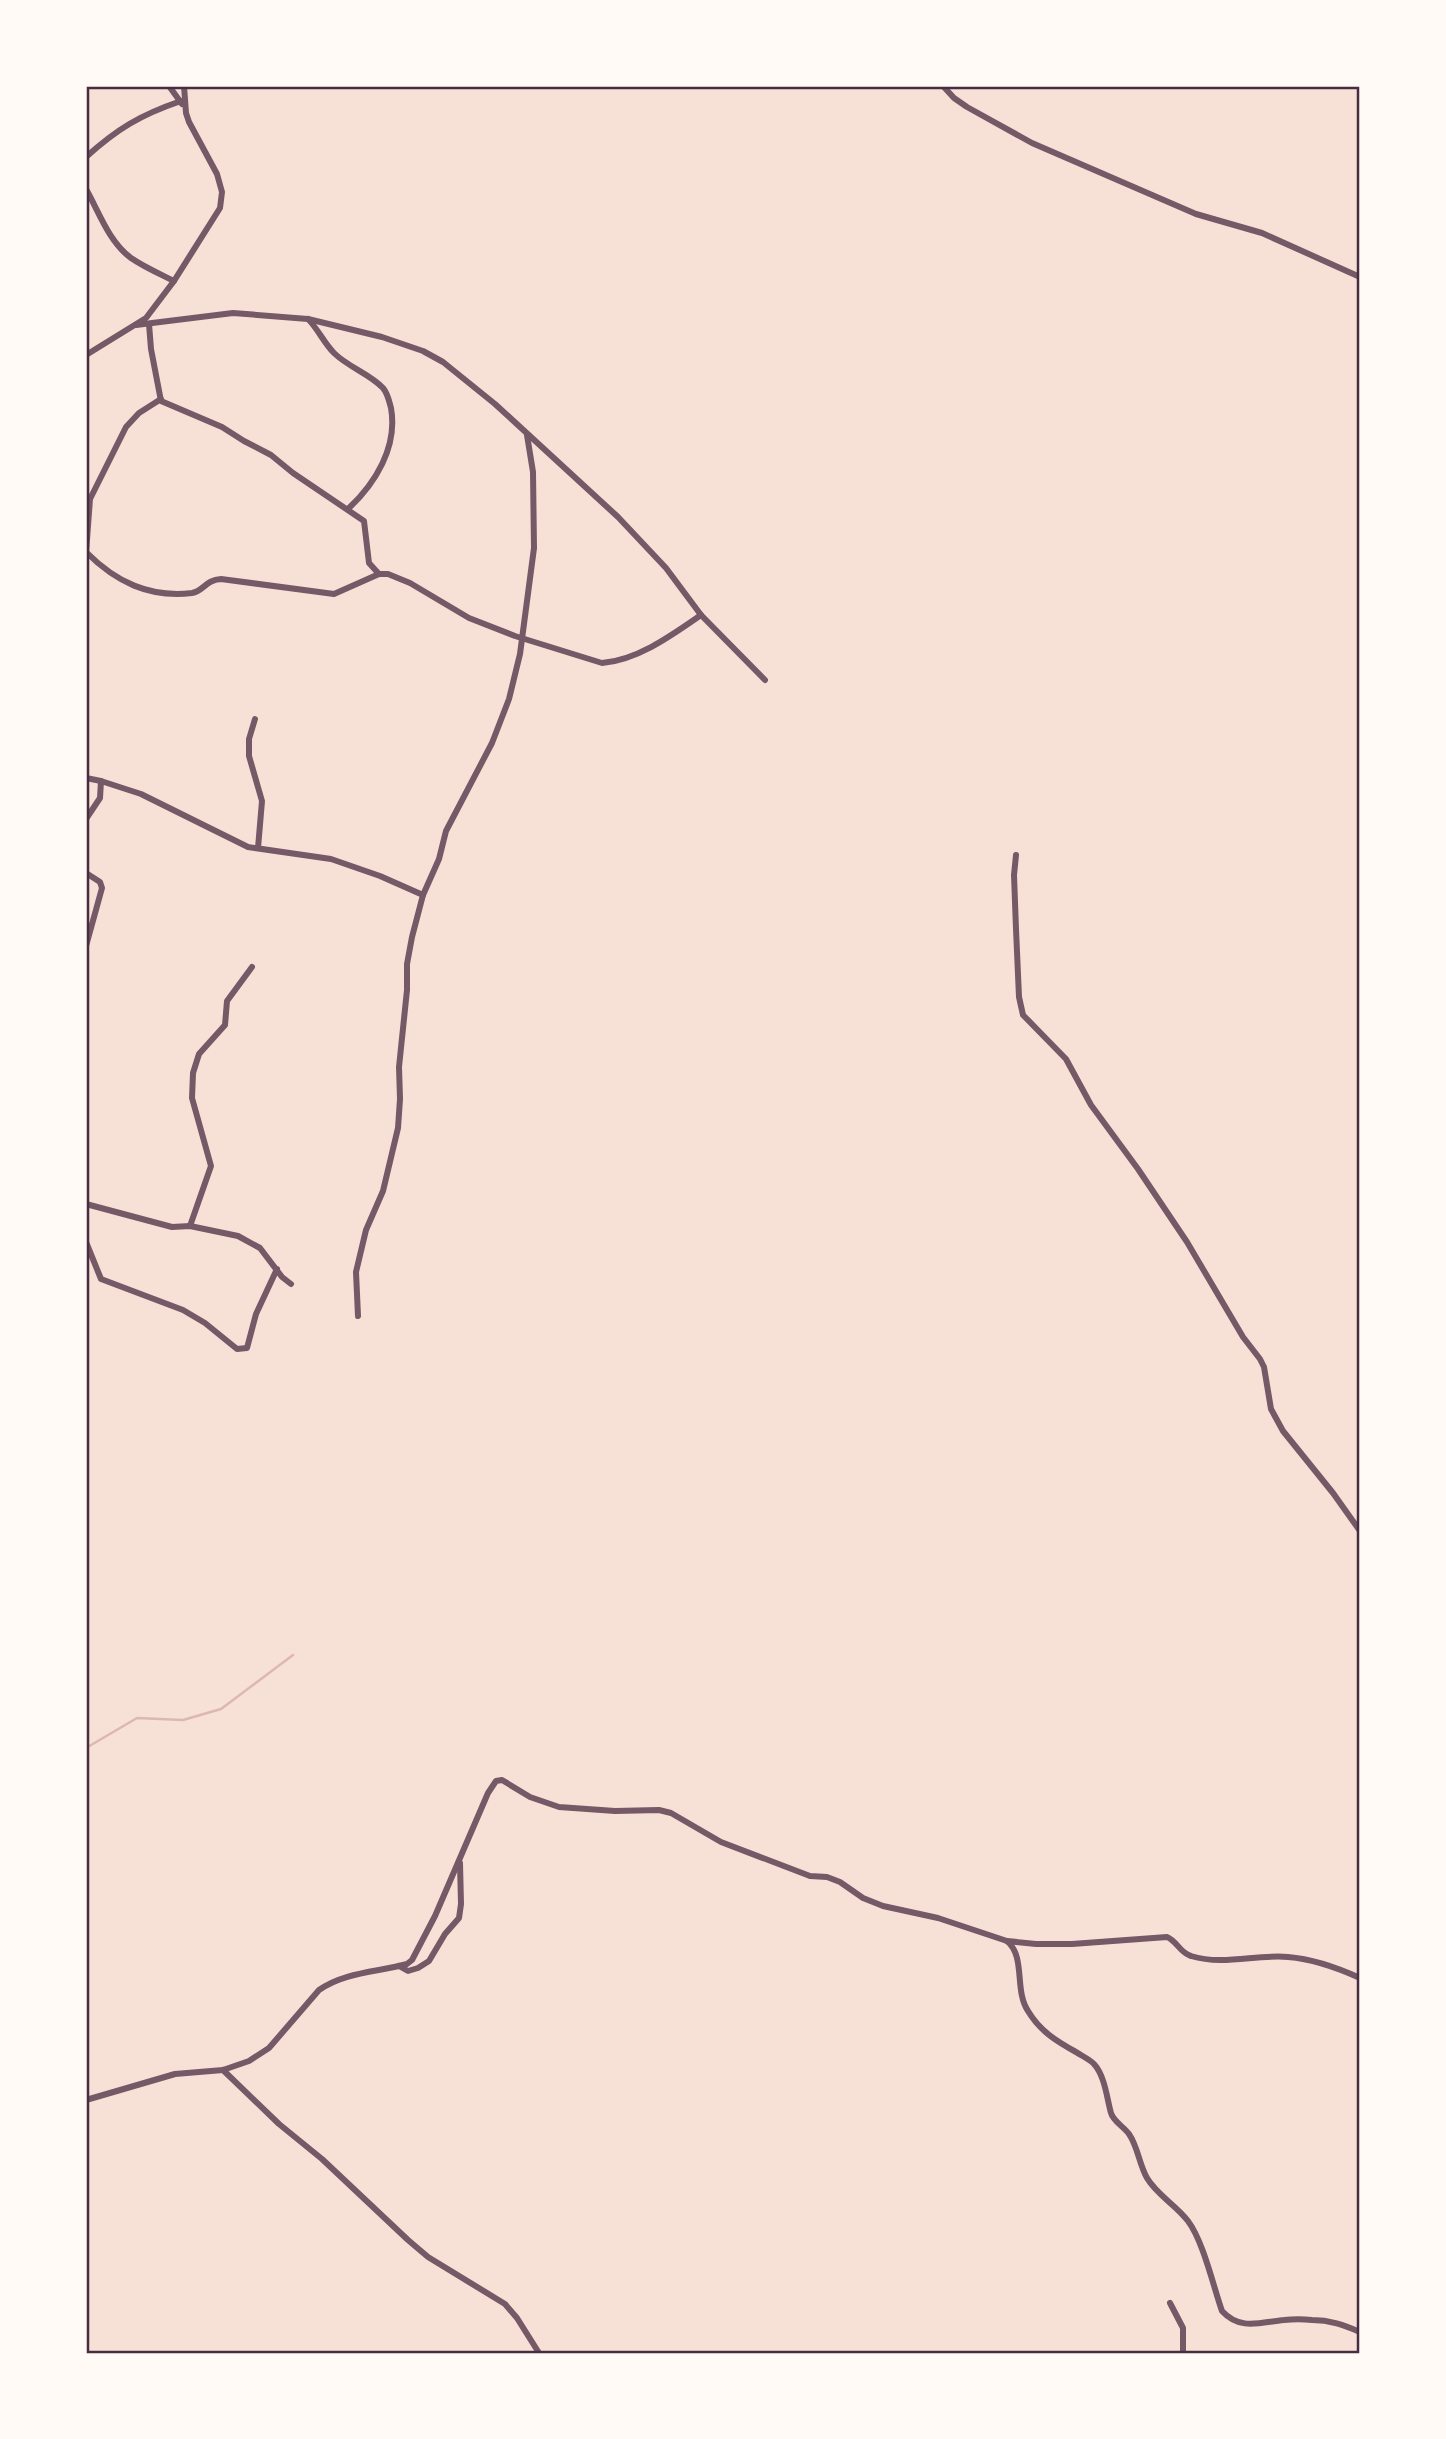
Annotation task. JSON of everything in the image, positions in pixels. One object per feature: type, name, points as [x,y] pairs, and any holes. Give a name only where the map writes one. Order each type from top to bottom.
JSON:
[{"type":"street","points":[[86,355],[136,326],[151,313],[220,208],[222,192],[217,174],[199,143],[186,110],[169,86]]},
{"type":"street","points":[[184,86],[186,110]]},
{"type":"street","points":[[943,86],[967,107],[1032,143],[1196,214],[1262,233],[1360,277]]},
{"type":"street","points":[[86,158],[120,128],[145,114],[181,101]]},
{"type":"street","points":[[86,189],[119,246],[130,257],[174,281]]},
{"type":"street","points":[[136,326],[233,313],[308,319],[352,328],[423,351],[443,362],[473,384],[645,544],[701,615],[765,680]]},
{"type":"street","points":[[308,319],[334,353],[384,390],[390,402],[392,436],[389,447],[371,482],[348,509]]},
{"type":"street","points":[[149,324],[160,399]]},
{"type":"street","points":[[160,399],[222,427],[244,442],[271,455],[364,521],[369,563],[379,574]]},
{"type":"street","points":[[160,399],[139,413],[126,427],[90,499],[86,553],[131,585],[149,592],[191,593],[200,590],[208,581],[220,579],[334,594],[379,574],[388,574],[410,583],[469,618],[602,663],[613,662],[655,645],[701,615]]},
{"type":"street","points":[[358,1316],[356,1272],[366,1230],[383,1191],[398,1128],[398,1067],[407,990],[407,964],[423,895],[439,859],[449,825],[492,743],[509,699],[522,638],[534,548],[533,472],[527,435]]},
{"type":"street","points":[[255,719],[249,738],[249,756],[251,771],[262,802],[258,848]]},
{"type":"street","points":[[86,778],[141,794],[232,840],[258,848],[331,859],[423,895]]},
{"type":"street","points":[[86,819],[100,798],[101,781]]},
{"type":"street","points":[[1016,855],[1016,929],[1019,997],[1023,1015],[1066,1059],[1091,1105],[1187,1242],[1242,1337],[1260,1359],[1264,1367],[1271,1409],[1283,1431],[1360,1531]]},
{"type":"street","points":[[86,873],[100,882],[102,888],[86,946]]},
{"type":"street","points":[[190,1226],[211,1166],[191,1098],[193,1073],[199,1054],[225,1025],[227,1001],[252,967]]},
{"type":"street","points":[[86,1204],[172,1227],[190,1226],[238,1236],[260,1248],[291,1284]]},
{"type":"street","points":[[86,1242],[101,1279],[184,1310],[242,1350],[247,1348],[256,1314],[277,1269]]},
{"type":"street","points":[[86,2099],[176,2074],[223,2070],[249,2061],[269,2048],[325,1986],[367,1971],[399,1966],[412,1960],[435,1916],[488,1793],[496,1781],[502,1780],[530,1797],[559,1807],[659,1810],[671,1813],[721,1842],[810,1876],[827,1877],[840,1882],[863,1898],[883,1906],[938,1917],[1007,1941],[1072,1944],[1167,1937],[1172,1939],[1180,1950],[1196,1957],[1222,1960],[1287,1956],[1326,1964],[1360,1978]]},
{"type":"street","points":[[399,1966],[408,1971],[429,1961],[458,1918],[461,1904],[460,1860]]},
{"type":"street","points":[[1007,1941],[1013,1946],[1017,1959],[1019,1990],[1026,2008],[1041,2030],[1093,2062],[1100,2072],[1106,2097],[1111,2104],[1111,2113],[1129,2134],[1138,2150],[1147,2178],[1155,2189],[1178,2209],[1194,2231],[1222,2311],[1238,2323],[1252,2325],[1285,2320],[1334,2322],[1360,2332]]},
{"type":"street","points":[[223,2070],[408,2240],[428,2256],[505,2304],[539,2353]]},
{"type":"street","points":[[1170,2303],[1182,2328],[1183,2353]]},
{"type":"waterway","points":[[86,1748],[137,1718],[183,1720],[221,1709],[293,1655]]}]
